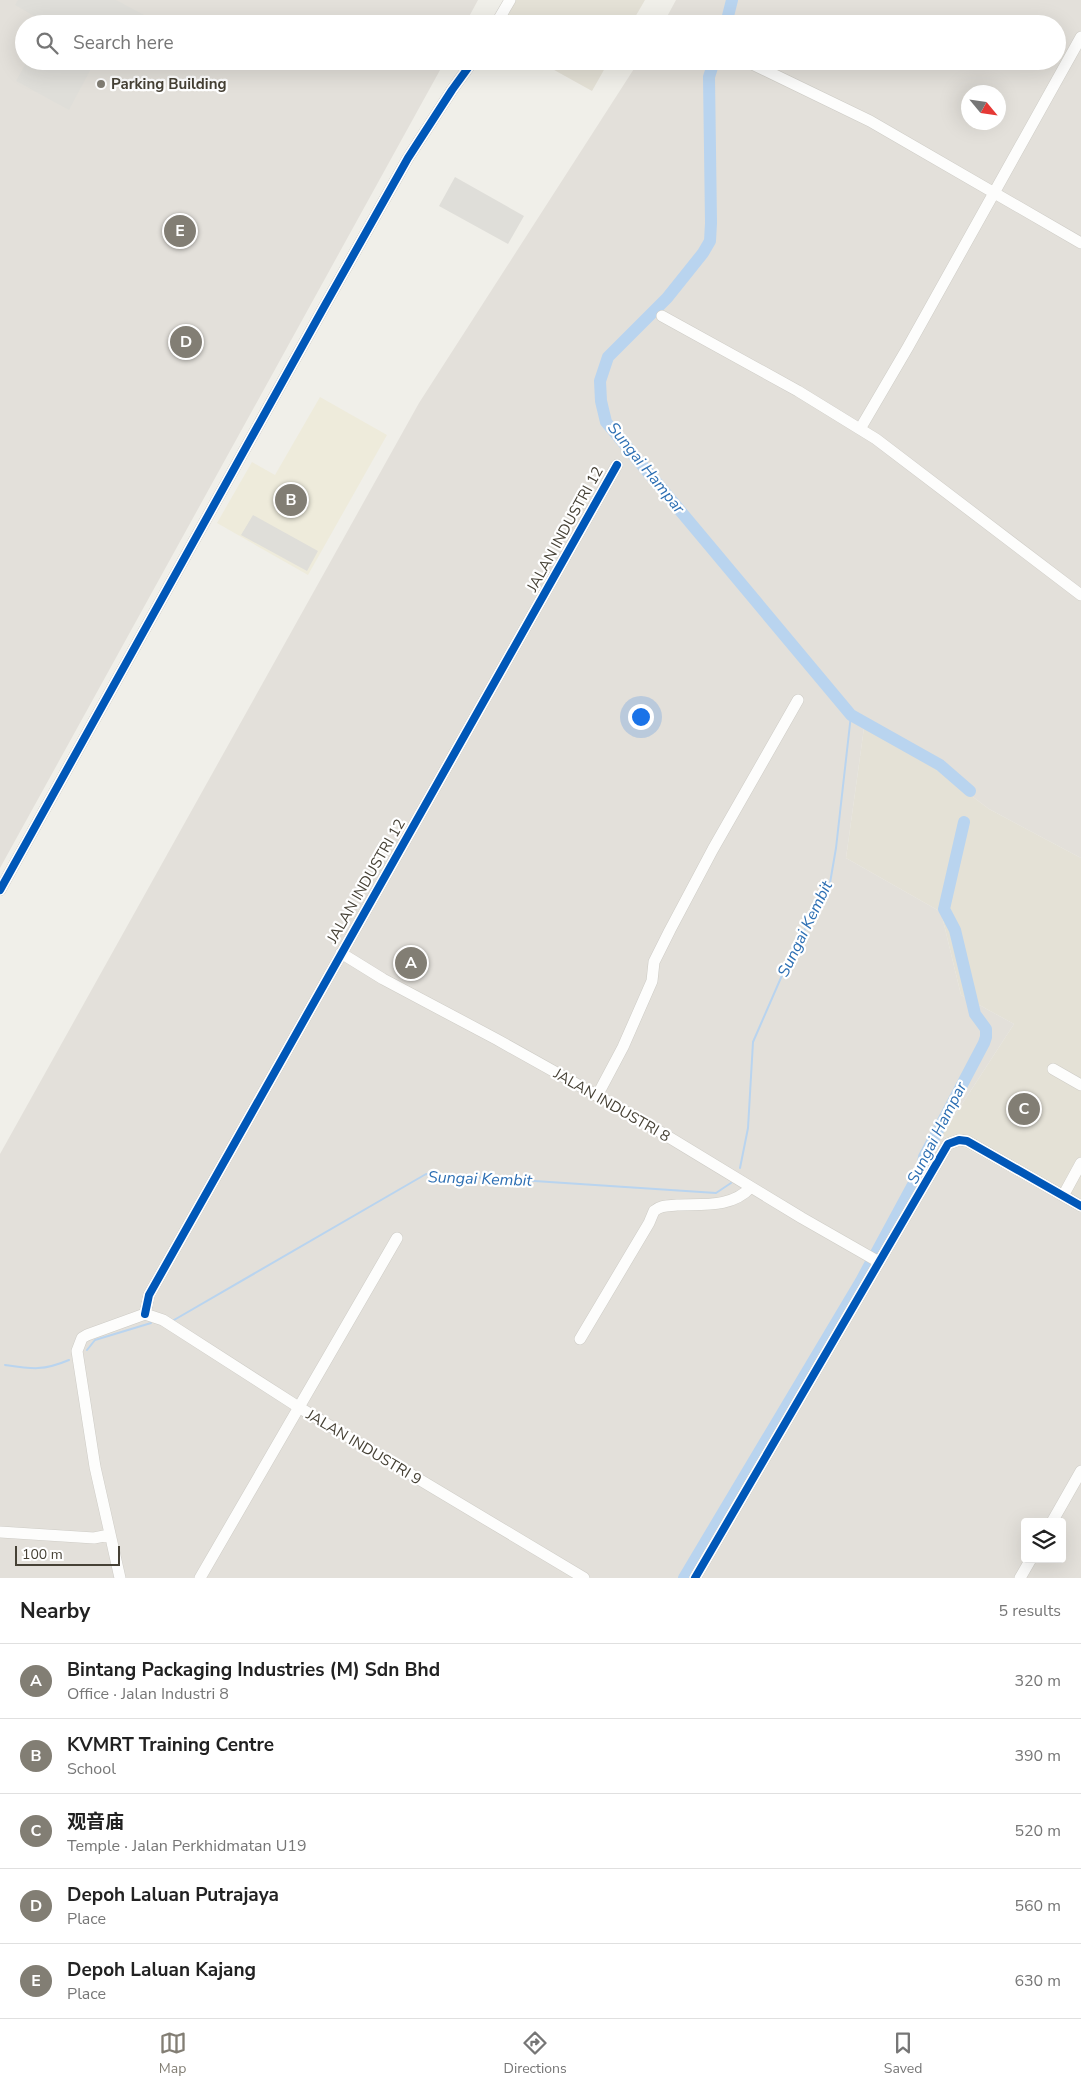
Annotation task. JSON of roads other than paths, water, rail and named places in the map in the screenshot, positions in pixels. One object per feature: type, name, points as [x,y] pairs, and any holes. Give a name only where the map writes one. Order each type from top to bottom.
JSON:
[{"type":"street","points":[[501,15],[510,0]]},
{"type":"street","points":[[1066,64],[1081,37]]},
{"type":"street","points":[[0,890],[408,158],[466,70]]},
{"type":"street","points":[[765,70],[870,121],[993,194],[1081,243]]},
{"type":"street","points":[[860,429],[908,347],[1063,70]]},
{"type":"street","points":[[662,316],[798,391],[876,439],[1081,596]]},
{"type":"street","name":"JALAN INDUSTRI 12","points":[[145,1314],[148,1295],[617,465]]},
{"type":"street","points":[[598,1096],[623,1047],[652,981],[654,962],[670,930],[717,842],[798,700]]},
{"type":"street","name":"JALAN INDUSTRI 8","points":[[341,953],[383,979],[598,1096],[875,1260]]},
{"type":"street","points":[[1053,1069],[1081,1085]]},
{"type":"street","points":[[695,1578],[875,1260],[943,1151],[955,1140],[971,1143],[1081,1206]]},
{"type":"street","points":[[1062,1196],[1081,1164]]},
{"type":"street","points":[[580,1339],[654,1211],[664,1206],[727,1202],[740,1197],[751,1187]]},
{"type":"street","points":[[200,1578],[397,1238]]},
{"type":"street","points":[[120,1578],[95,1467],[78,1346],[82,1338],[87,1335],[145,1314]]},
{"type":"street","name":"JALAN INDUSTRI 9","points":[[145,1314],[163,1320],[300,1408],[584,1578]]},
{"type":"street","points":[[1054,1518],[1081,1471]]},
{"type":"street","points":[[0,1532],[94,1538],[109,1535]]},
{"type":"street","points":[[1020,1578],[1029,1563]]},
{"type":"waterway","name":"Sungai Hampar","points":[[728,15],[732,0]]},
{"type":"waterway","name":"Sungai Hampar","points":[[711,70],[709,77],[710,241],[703,253],[667,298],[608,357],[600,381],[601,401],[606,422],[851,715],[940,765],[970,791]]},
{"type":"waterway","name":"Sungai Kembit","points":[[740,1168],[748,1128],[753,1042],[790,957],[830,883],[836,848],[851,715]]},
{"type":"waterway","name":"Sungai Hampar","points":[[684,1578],[861,1281],[922,1168],[924,1157],[984,1043],[986,1029],[975,1014],[955,930],[944,909],[964,822]]},
{"type":"waterway","name":"Sungai Kembit","points":[[174,1320],[426,1174],[716,1193],[731,1183]]},
{"type":"waterway","name":"Sungai Kembit","points":[[87,1350],[95,1340],[151,1323]]},
{"type":"waterway","name":"Sungai Kembit","points":[[5,1365],[37,1368],[52,1366],[69,1360]]},
{"type":"place","name":"Parking Building","points":[[101,84]]},
{"type":"place","name":"Depoh Laluan Kajang","points":[[180,231]]},
{"type":"place","name":"Depoh Laluan Putrajaya","points":[[186,342]]},
{"type":"place","name":"KVMRT Training Centre","points":[[291,500]]},
{"type":"place","name":"Bintang Packaging Industries (M) Sdn Bhd","points":[[411,963]]},
{"type":"place","name":"观音庙","points":[[1024,1109]]}]
